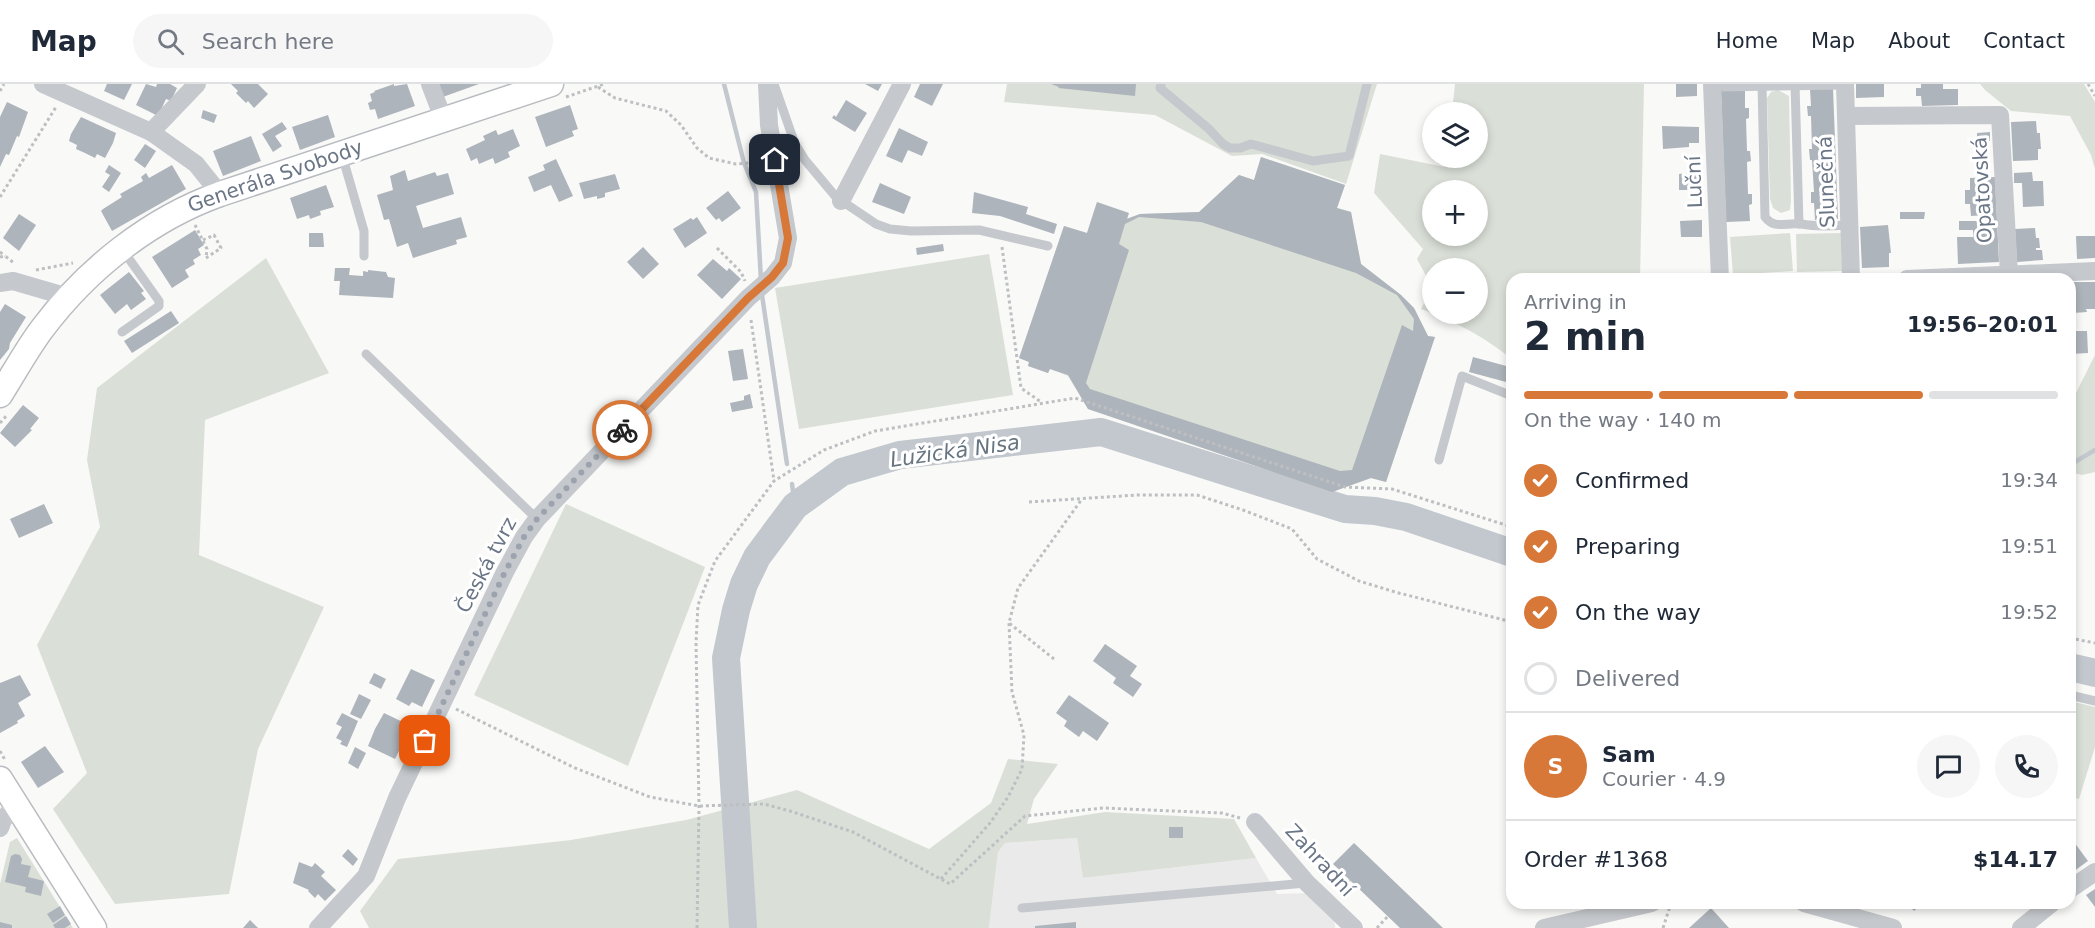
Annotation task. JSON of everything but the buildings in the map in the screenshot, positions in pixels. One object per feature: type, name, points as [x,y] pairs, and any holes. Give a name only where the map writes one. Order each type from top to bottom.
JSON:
[{"type":"main road","name":"Generála Svobody","points":[[0,395],[42,329],[68,297],[122,249],[179,210],[443,118],[555,92]]},
{"type":"main road","points":[[0,779],[94,928]]},
{"type":"street","points":[[43,84],[151,132],[196,164],[220,194]]},
{"type":"street","points":[[151,132],[197,84]]},
{"type":"street","points":[[430,84],[443,118]]},
{"type":"street","points":[[767,84],[769,125],[775,160]]},
{"type":"street","points":[[841,201],[902,84]]},
{"type":"street","name":"Slunečná","points":[[1845,84],[1851,273]]},
{"type":"street","name":"Luční","points":[[1712,86],[1720,273]]},
{"type":"street","name":"Opatovská","points":[[1846,116],[2000,115],[2009,273]]},
{"type":"street","name":"Česká tvrz","points":[[318,928],[366,876],[397,798],[505,572],[537,519],[783,263],[788,238],[775,160]]},
{"type":"street","points":[[2038,273],[2095,271]]},
{"type":"street","points":[[0,283],[13,281],[68,297]]},
{"type":"street","points":[[0,828],[3,820],[15,805]]},
{"type":"street","name":"Zahradní","points":[[1255,822],[1307,883],[1354,928]]},
{"type":"street","points":[[2076,885],[2095,872]]},
{"type":"street","points":[[1544,928],[1626,909]]},
{"type":"street","points":[[1825,909],[1893,928]]},
{"type":"street","points":[[2021,928],[2045,909]]},
{"type":"lane","points":[[774,84],[795,144],[805,160],[841,201],[876,224],[890,229],[911,231],[979,230],[1048,246]]},
{"type":"lane","points":[[1161,84],[1160,88],[1209,129],[1222,144],[1230,148],[1240,148],[1251,144],[1313,161],[1348,156],[1367,84]]},
{"type":"lane","points":[[1712,86],[1845,84]]},
{"type":"lane","points":[[1762,85],[1765,217],[1769,223],[1779,226],[1849,225]]},
{"type":"lane","points":[[1795,85],[1799,224]]},
{"type":"lane","points":[[341,153],[364,231],[364,256]]},
{"type":"lane","points":[[122,249],[159,301],[159,306],[122,332]]},
{"type":"lane","points":[[366,354],[537,519]]},
{"type":"lane","points":[[1440,460],[1462,376],[1506,394]]},
{"type":"lane","points":[[2076,696],[2095,701]]},
{"type":"lane","points":[[1022,908],[1307,883]]},
{"type":"path","points":[[0,91],[4,84]]},
{"type":"path","points":[[555,92],[598,87],[604,84]]},
{"type":"path","points":[[2088,84],[2095,96]]},
{"type":"path","points":[[598,87],[622,100],[666,111],[681,125],[697,148],[709,158],[736,164],[775,160]]},
{"type":"path","points":[[0,197],[64,93]]},
{"type":"path","points":[[189,228],[201,222]]},
{"type":"path","points":[[195,225],[207,249],[206,258],[221,248],[214,235],[203,240]]},
{"type":"path","points":[[1000,236],[1021,388],[1042,403]]},
{"type":"path","points":[[717,248],[745,279],[774,481]]},
{"type":"path","points":[[0,252],[5,256]]},
{"type":"path","points":[[697,928],[699,806],[696,643],[699,605],[715,561],[774,481],[824,450],[875,431],[1075,398],[1345,487],[1392,489],[1506,525]]},
{"type":"path","points":[[1029,502],[1197,495],[1292,529],[1317,559],[1359,581],[1506,620]]},
{"type":"path","points":[[941,879],[990,823],[1008,797],[1022,769],[1024,735],[1012,692],[1009,623],[1018,588],[1082,499]]},
{"type":"path","points":[[1009,623],[1054,659]]},
{"type":"path","points":[[2076,639],[2095,643]]},
{"type":"path","points":[[444,702],[575,768],[650,797],[699,806],[764,804],[790,811],[854,832],[950,884],[1024,816],[1103,807],[1222,813],[1255,822]]},
{"type":"path","points":[[1663,928],[1669,909]]},
{"type":"path","points":[[1377,928],[1388,916]]},
{"type":"shaded area","points":[[1007,84],[1377,84],[1346,184],[1262,154],[1232,156],[1155,115],[1004,102]]},
{"type":"shaded area","points":[[1455,84],[1644,84],[1640,273],[1506,273],[1506,355],[1479,336],[1456,324],[1488,324],[1488,258],[1422,258],[1422,268],[1417,259],[1423,249],[1374,193],[1380,154],[1422,162],[1422,168],[1488,168],[1488,102],[1453,102]]},
{"type":"shaded area","points":[[1980,84],[2084,84],[2095,102],[2095,169],[2091,155],[2070,116],[2011,111]]},
{"type":"shaded area","points":[[1778,90],[1789,96],[1791,200],[1790,210],[1781,213],[1773,208],[1770,199],[1767,98],[1771,92]]},
{"type":"shaded area","points":[[1261,157],[1345,185],[1337,208],[1351,212],[1361,264],[1401,295],[1414,308],[1428,336],[1435,337],[1386,482],[1371,478],[1332,492],[1088,409],[1068,376],[1050,369],[1048,373],[1028,366],[1029,362],[1019,358],[1064,226],[1087,233],[1097,202],[1128,218],[1140,214],[1199,212],[1239,175],[1254,180]]},
{"type":"shaded area","points":[[1790,233],[1793,271],[1733,273],[1730,237]]},
{"type":"shaded area","points":[[1841,233],[1842,271],[1797,272],[1796,234]]},
{"type":"shaded area","points":[[989,254],[1013,395],[799,429],[775,288]]},
{"type":"shaded area","points":[[266,258],[329,373],[205,420],[199,555],[324,607],[258,749],[229,894],[115,904],[53,809],[87,773],[37,645],[100,527],[87,460],[97,388]]},
{"type":"shaded area","points":[[2095,355],[2095,472],[2082,475],[2076,474],[2076,393]]},
{"type":"shaded area","points":[[566,504],[705,567],[628,766],[474,695]]},
{"type":"shaded area","points":[[2076,702],[2095,707],[2095,747],[2079,799],[2076,798]]},
{"type":"shaded area","points":[[1008,759],[1058,764],[1034,799],[1027,824],[1105,812],[1234,819],[1256,858],[1083,878],[1077,838],[1005,843],[998,852],[989,928],[369,928],[360,911],[398,859],[571,840],[686,820],[797,790],[929,849],[991,803]]},
{"type":"shaded area","points":[[17,838],[73,928],[0,928],[0,884],[10,842]]},
{"type":"shaded area","points":[[1077,838],[1083,878],[1256,858],[1277,894],[1309,893],[1334,917],[1335,928],[989,928],[998,852],[1005,843]]},
{"type":"waterway","points":[[724,84],[744,163],[756,192],[761,280]]},
{"type":"waterway","points":[[762,295],[787,464]]},
{"type":"waterway","name":"Lužická Nisa","points":[[743,928],[726,658],[736,610],[744,584],[757,557],[795,506],[842,472],[900,455],[1101,432],[1345,509],[1375,511],[1406,517],[1506,551]]},
{"type":"waterway","points":[[2076,461],[2095,450]]},
{"type":"waterway","points":[[792,484],[795,506]]},
{"type":"waterway","name":"Lužická Nisa","points":[[2076,668],[2095,673]]},
{"type":"way so far","points":[[425,741],[505,572],[524,537],[537,519],[622,430]]},
{"type":"route","points":[[622,430],[783,263],[788,238],[785,209],[775,160]]}]
